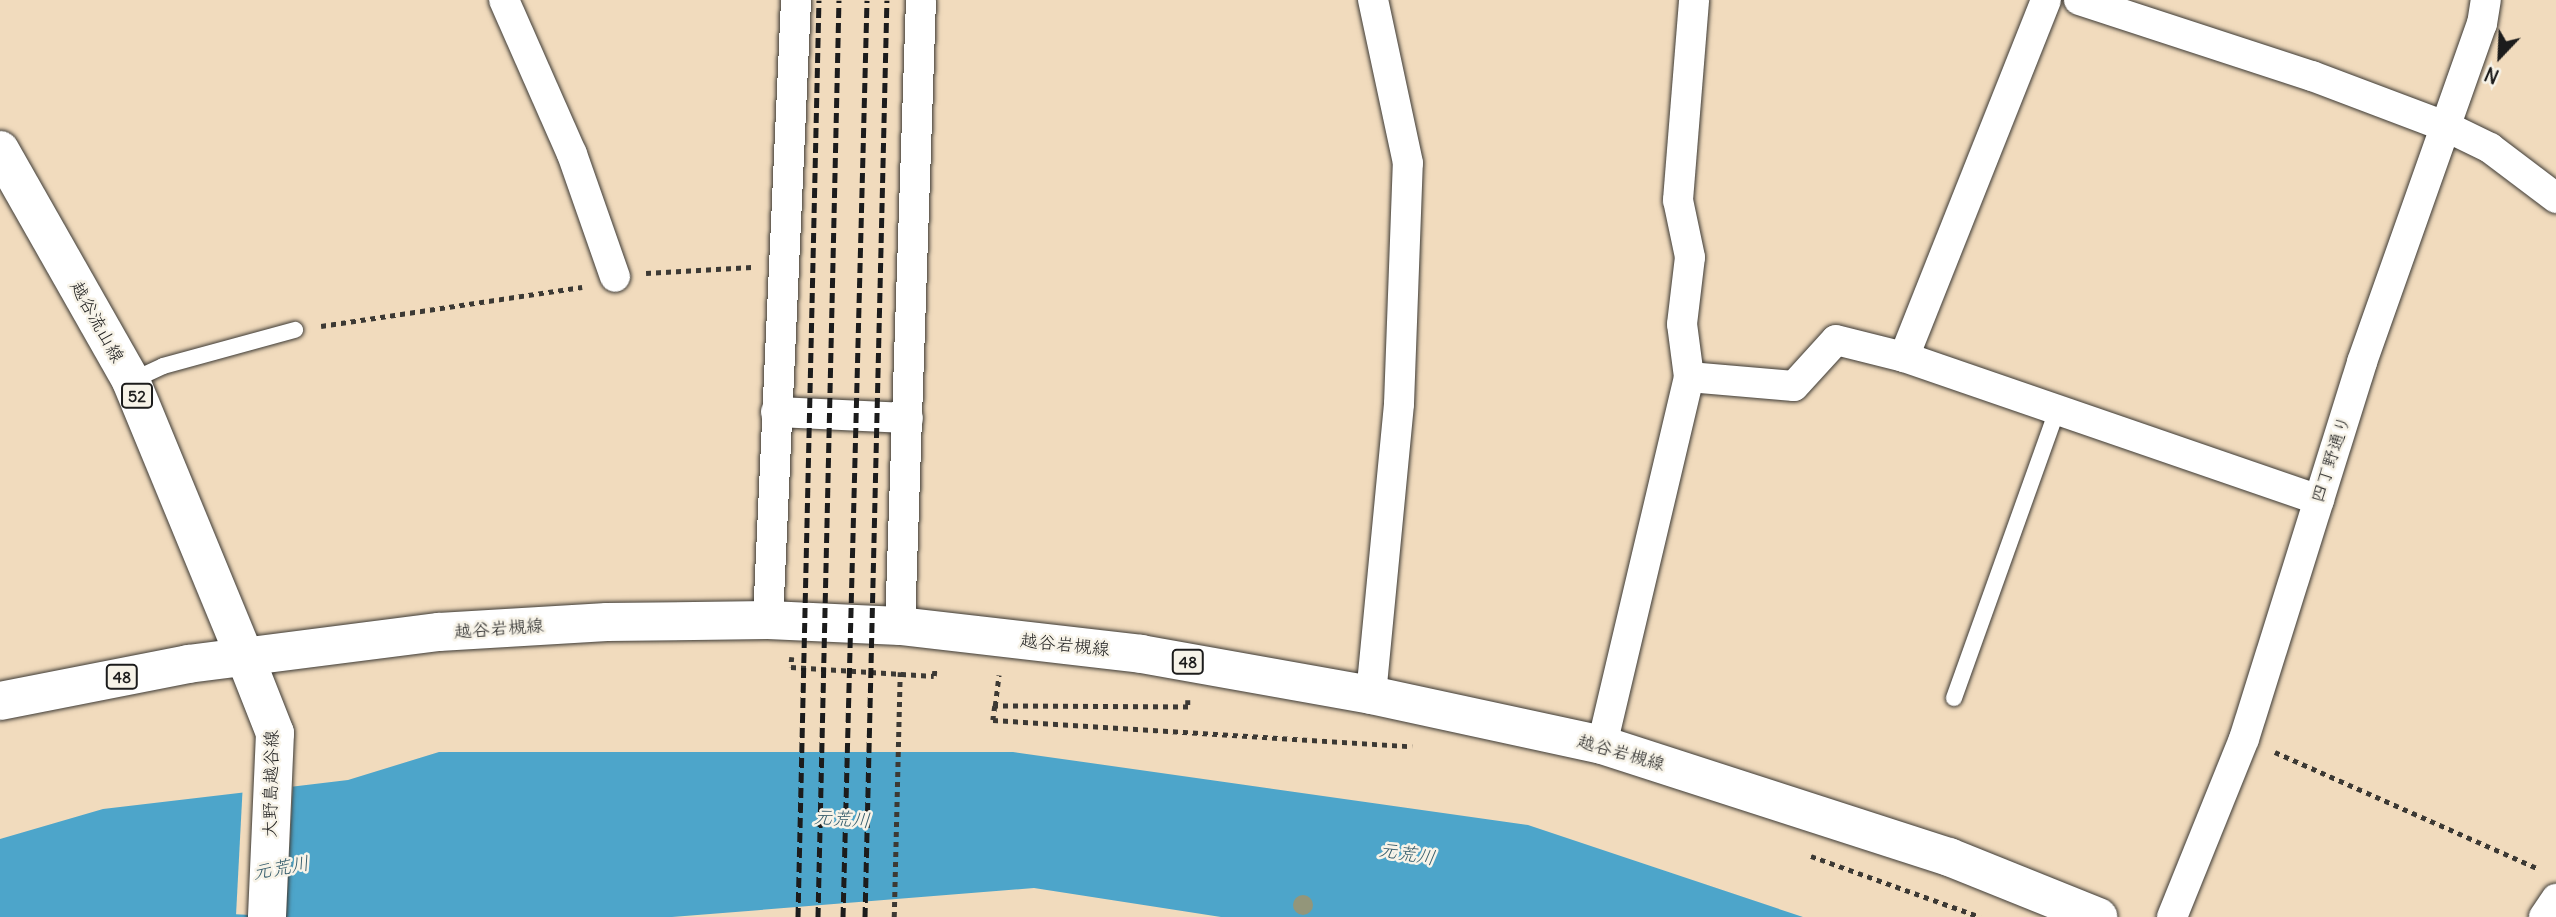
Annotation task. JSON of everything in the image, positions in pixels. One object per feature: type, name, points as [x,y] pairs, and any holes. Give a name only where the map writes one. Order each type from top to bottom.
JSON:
[{"type":"main road","name":"越谷流山線","points":[[1,155],[131,381],[246,657]]},
{"type":"main road","name":"越谷岩槻線","points":[[0,701],[188,664],[439,632],[607,622],[768,620],[900,626],[1141,654],[1371,695],[1602,745],[1949,857],[2098,917]]},
{"type":"main road","name":"大野島越谷線","points":[[246,657],[269,709],[275,755],[267,917]]},
{"type":"street","points":[[504,0],[572,154],[615,277]]},
{"type":"street","points":[[768,620],[781,266],[796,0]]},
{"type":"street","points":[[900,626],[921,0]]},
{"type":"street","points":[[1371,695],[1399,404],[1408,163],[1373,0]]},
{"type":"street","points":[[1602,745],[1689,377],[1682,324],[1690,257],[1678,200],[1694,0]]},
{"type":"street","points":[[1905,357],[2046,0]]},
{"type":"street","points":[[2078,0],[2312,76],[2447,127],[2490,148],[2556,198]]},
{"type":"street","name":"四丁野通り","points":[[2172,917],[2244,738],[2319,499],[2482,24],[2486,0]]},
{"type":"street","points":[[1689,377],[1794,386],[1836,340],[1905,357],[2319,499]]},
{"type":"street","points":[[776,412],[908,418]]},
{"type":"street","points":[[2544,917],[2554,887]]},
{"type":"lane","points":[[131,381],[163,366],[295,330]]},
{"type":"lane","points":[[1954,698],[2057,410]]},
{"type":"path","points":[[295,330],[582,287],[615,277],[670,270],[781,266]]},
{"type":"path","points":[[894,917],[900,673],[934,676],[936,655]]},
{"type":"path","points":[[998,681],[993,720],[1336,738],[1427,748]]},
{"type":"path","points":[[995,706],[1188,707],[1188,697],[1175,695]]},
{"type":"path","points":[[2244,738],[2554,887]]},
{"type":"path","points":[[1804,853],[1980,917]]},
{"type":"water","name":"元荒川","points":[[439,752],[1013,752],[1528,825],[1803,917],[1221,917],[1034,888],[672,917],[0,917],[0,839],[103,809],[348,780]]},
{"type":"pier","points":[[243,780],[293,783],[286,917],[236,914]]},
{"type":"railway","points":[[798,917],[819,0]]},
{"type":"railway","points":[[818,917],[839,0]]},
{"type":"railway","points":[[843,917],[867,0]]},
{"type":"railway","points":[[865,917],[887,0]]}]
